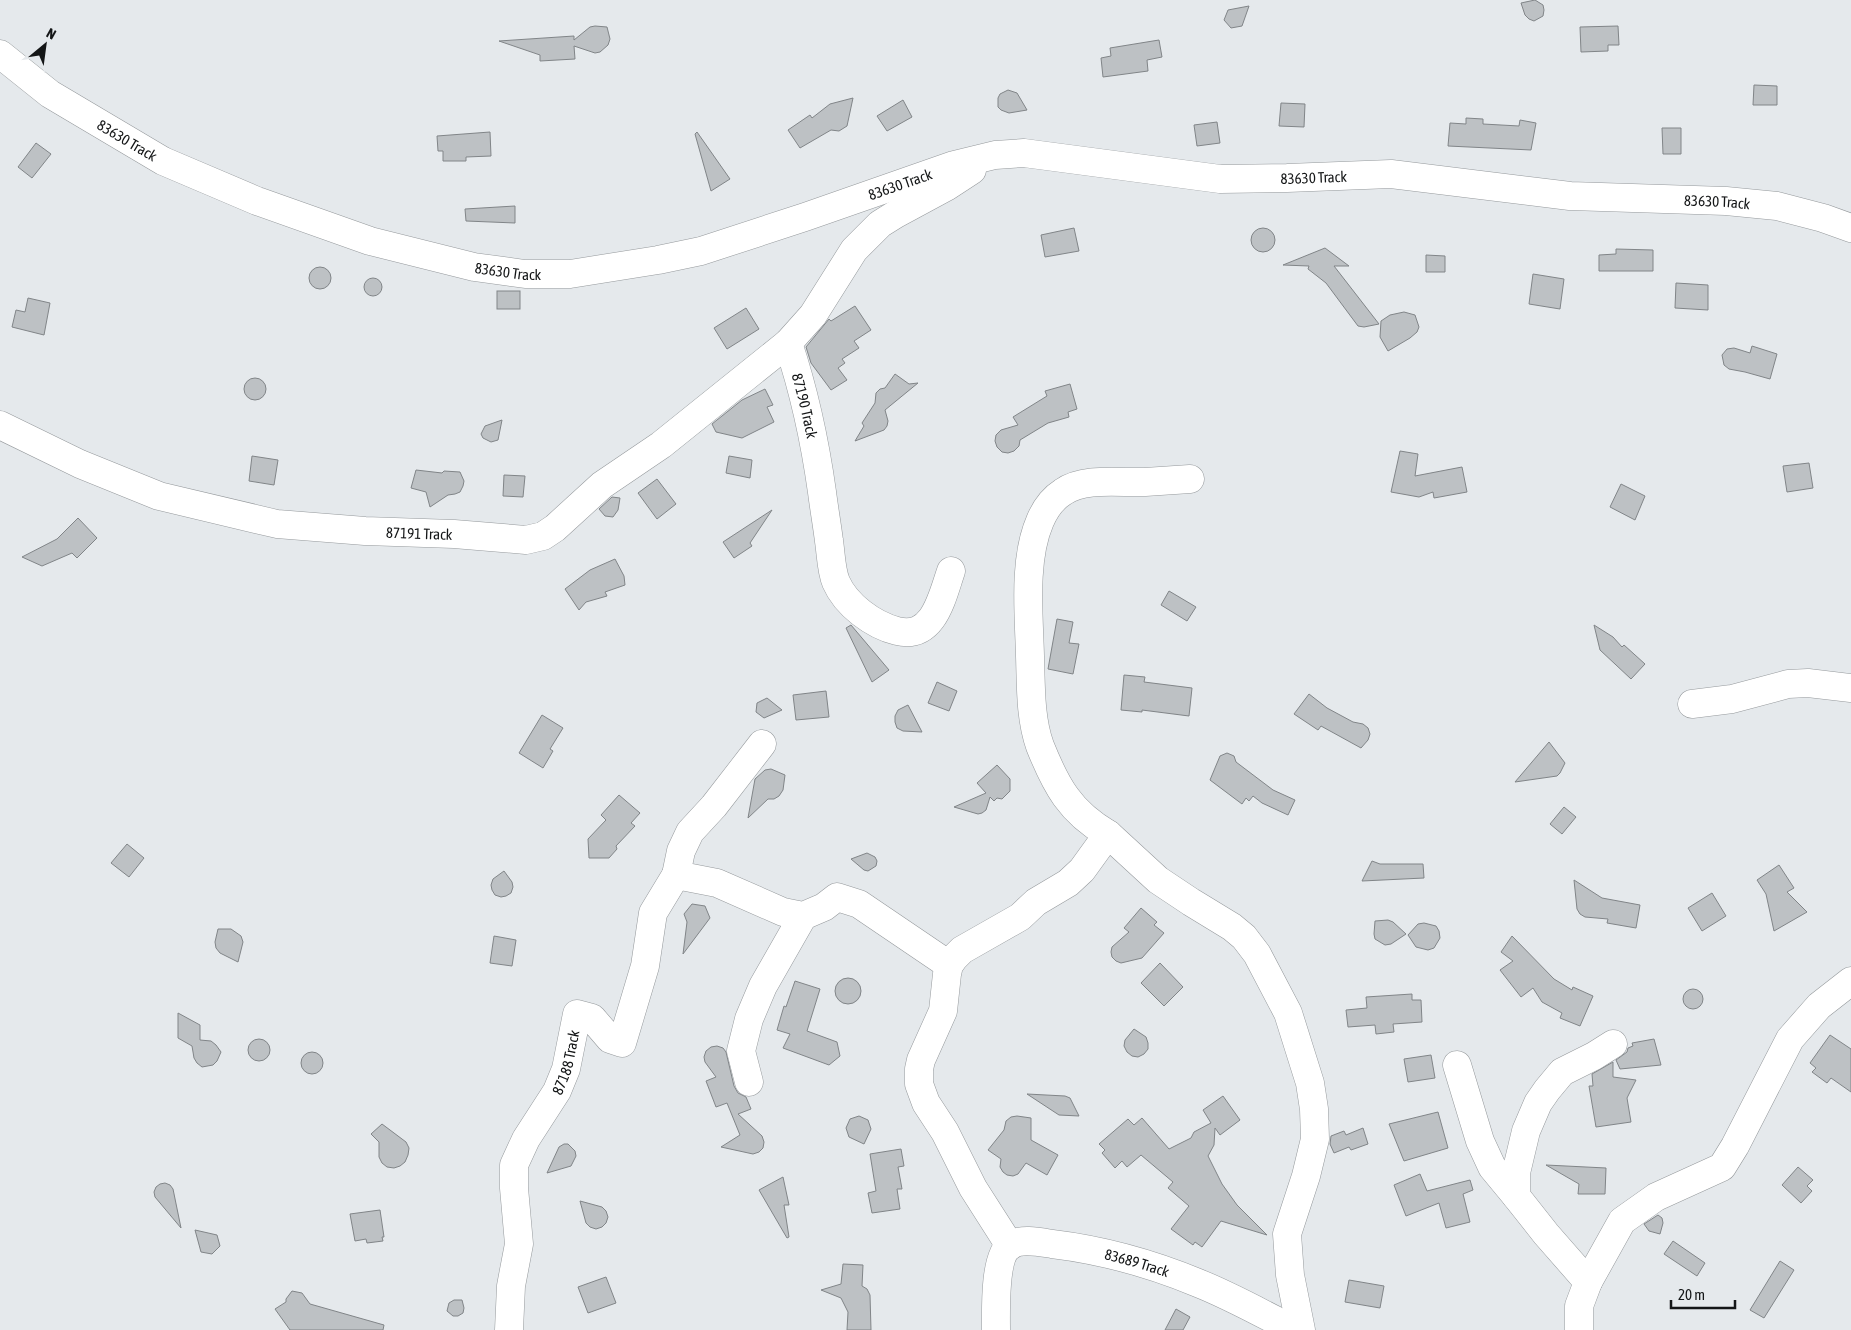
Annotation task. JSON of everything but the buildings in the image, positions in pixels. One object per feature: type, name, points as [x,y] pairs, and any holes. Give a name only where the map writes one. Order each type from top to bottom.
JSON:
[{"type":"street","name":"83630 Track","points":[[0,54],[50,94],[163,161],[257,200],[370,241],[474,267],[524,274],[570,274],[701,251],[954,165],[994,155],[1024,153],[1220,179],[1391,174],[1570,196],[1726,201],[1777,206],[1823,218],[1851,228]]},
{"type":"street","points":[[788,343],[813,315],[854,250],[867,236],[896,214],[946,187],[994,155]]},
{"type":"street","name":"87191 Track","points":[[0,425],[80,464],[159,496],[277,524],[365,532],[454,534],[526,540],[543,536],[555,528],[602,485],[660,445],[788,343]]},
{"type":"street","name":"87190 Track","points":[[788,343],[800,379],[820,482],[836,582],[846,598],[871,620],[888,629],[906,633],[921,628],[932,620],[951,571]]},
{"type":"street","points":[[1190,479],[1143,482],[1108,481],[1084,484],[1065,490],[1046,508],[1039,522],[1029,567],[1028,593],[1035,729],[1053,776],[1065,798],[1089,823],[1108,834],[1158,880],[1232,927],[1244,938],[1257,954],[1288,1013],[1310,1083],[1314,1109],[1315,1139],[1306,1176],[1287,1234],[1290,1275],[1286,1328]]},
{"type":"street","points":[[1692,704],[1732,699],[1788,684],[1808,683],[1851,688]]},
{"type":"street","points":[[762,744],[714,806],[690,832],[681,851],[676,875],[717,883],[783,912],[804,916],[824,907],[837,897],[859,904],[949,965]]},
{"type":"street","points":[[996,1330],[996,1284],[1003,1256],[1010,1246],[973,1188],[945,1132],[926,1103],[920,1084],[921,1060],[943,1011],[949,965],[962,950],[1020,917],[1036,902],[1068,883],[1082,870],[1108,834]]},
{"type":"street","name":"87188 Track","points":[[510,1330],[512,1286],[519,1244],[514,1165],[526,1139],[557,1090],[566,1069],[577,1014],[592,1018],[610,1040],[622,1043],[645,966],[654,913],[676,875]]},
{"type":"street","points":[[748,1082],[741,1051],[749,1019],[763,986],[804,916]]},
{"type":"street","points":[[1579,1330],[1579,1306],[1588,1282],[1622,1221],[1656,1197],[1722,1167],[1735,1146],[1790,1039],[1819,1006],[1851,981]]},
{"type":"street","points":[[1516,1196],[1516,1173],[1526,1131],[1538,1103],[1562,1072],[1613,1044]]},
{"type":"street","points":[[1457,1065],[1480,1141],[1492,1167],[1588,1282]]},
{"type":"street","name":"83689 Track","points":[[1010,1246],[1020,1242],[1071,1246],[1143,1262],[1200,1284],[1286,1328]]}]
